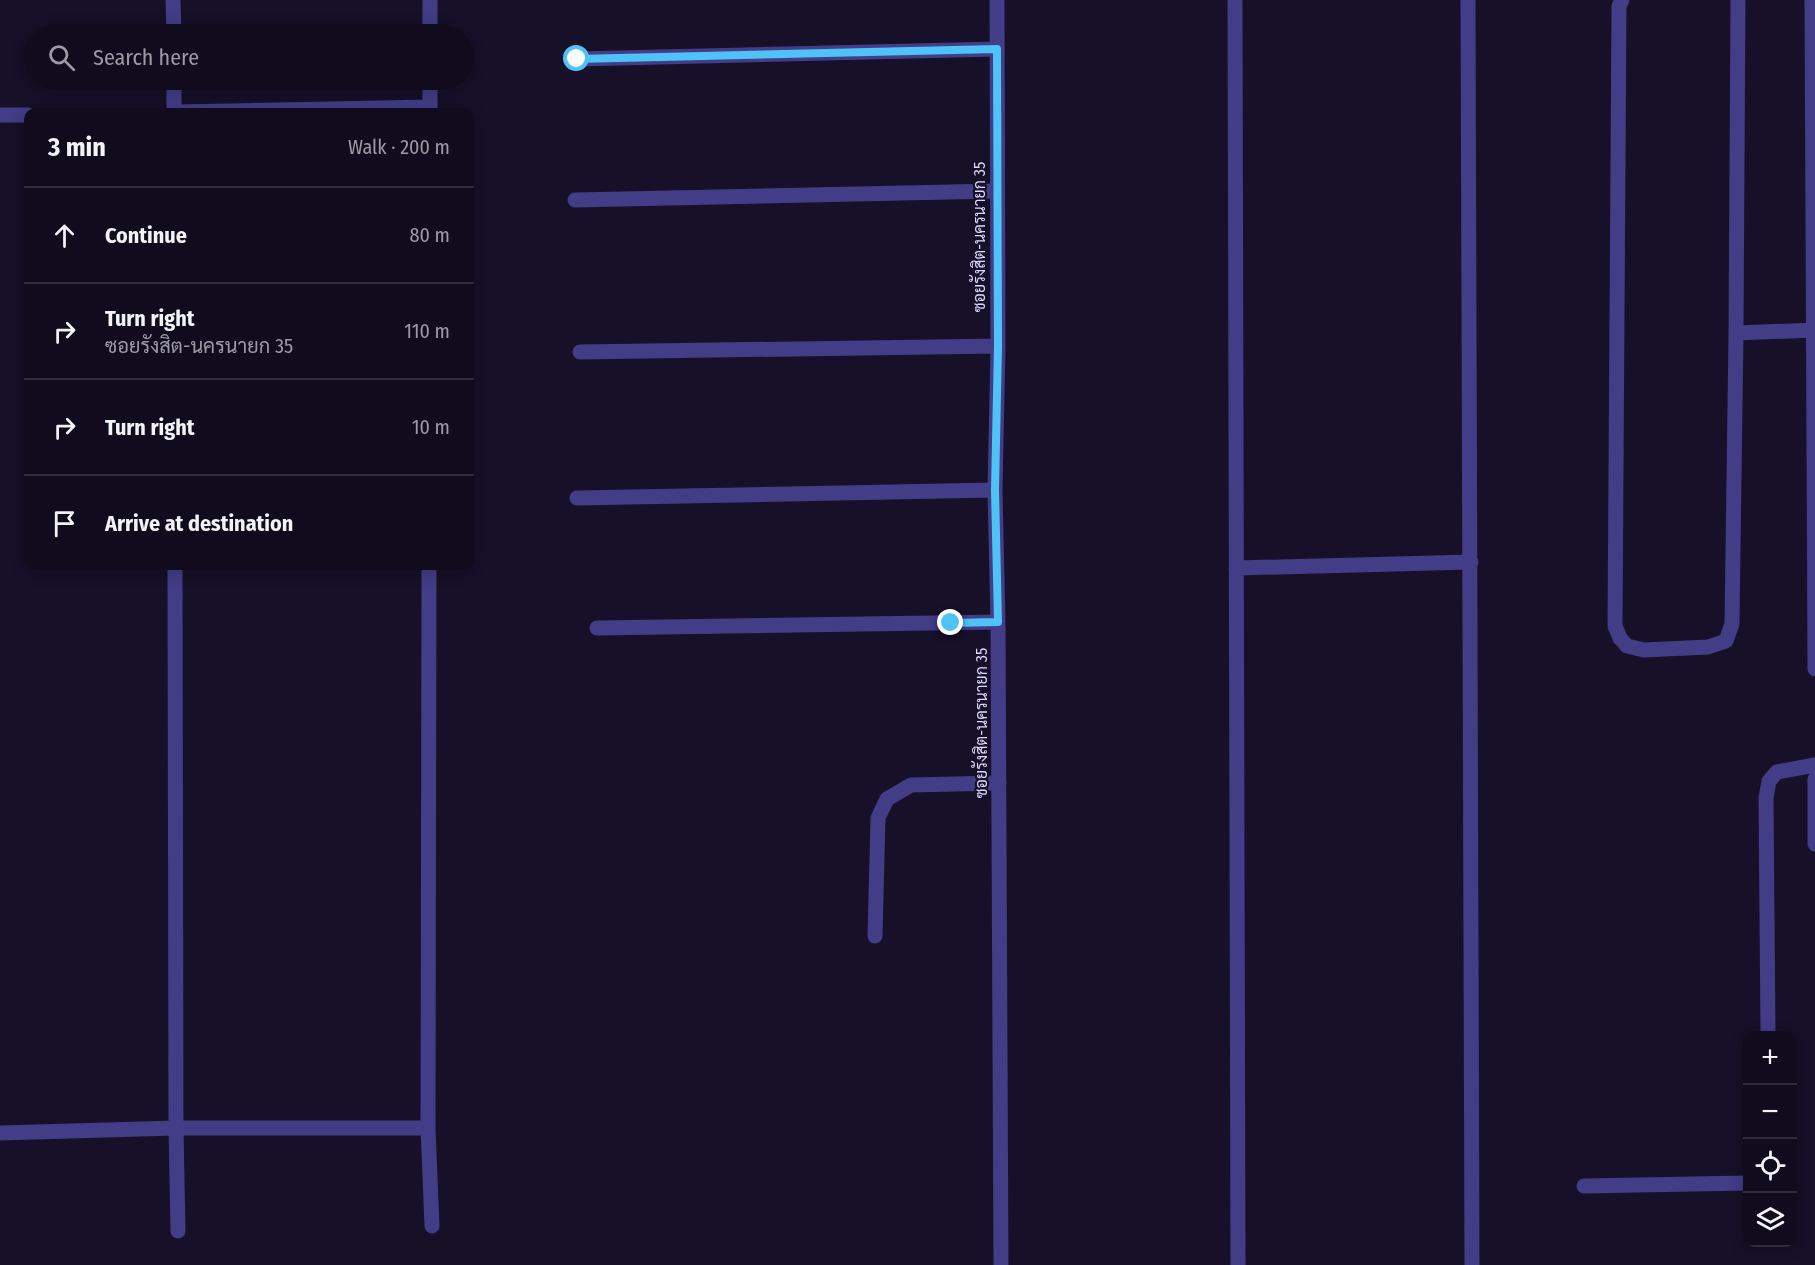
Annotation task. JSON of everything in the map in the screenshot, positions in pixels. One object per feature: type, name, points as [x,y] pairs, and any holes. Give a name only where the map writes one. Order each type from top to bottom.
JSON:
[{"type":"street","points":[[173,0],[174,24]]},
{"type":"street","points":[[430,0],[430,24]]},
{"type":"street","name":"ซอยรังสิต-นครนายก 35","points":[[997,0],[998,346],[995,490],[998,622],[1001,1265]]},
{"type":"street","points":[[1235,0],[1238,1265]]},
{"type":"street","points":[[1468,0],[1472,1265]]},
{"type":"street","points":[[1622,0],[1619,6],[1616,626],[1620,638],[1627,646],[1644,650],[1708,647],[1726,641],[1732,624],[1738,0]]},
{"type":"street","points":[[1812,0],[1815,669]]},
{"type":"street","points":[[577,59],[997,49]]},
{"type":"street","points":[[174,90],[174,108]]},
{"type":"street","points":[[430,90],[430,108]]},
{"type":"street","points":[[0,115],[24,115]]},
{"type":"street","points":[[575,200],[997,191]]},
{"type":"street","points":[[1736,333],[1814,330]]},
{"type":"street","points":[[580,352],[998,346]]},
{"type":"street","points":[[577,498],[995,490]]},
{"type":"street","points":[[1236,568],[1471,562]]},
{"type":"street","points":[[175,570],[178,1231]]},
{"type":"street","points":[[429,570],[428,1128],[432,1226]]},
{"type":"street","points":[[597,628],[998,622]]},
{"type":"street","points":[[1767,1031],[1767,790],[1769,782],[1777,772],[1815,765]]},
{"type":"street","points":[[1815,779],[1815,844]]},
{"type":"street","points":[[875,936],[878,818],[886,799],[911,786],[999,783]]},
{"type":"street","points":[[0,1133],[176,1128],[428,1128]]},
{"type":"street","points":[[1584,1186],[1743,1183]]},
{"type":"route","points":[[577,59],[997,49],[998,346],[995,490],[998,622],[951,623]]}]
